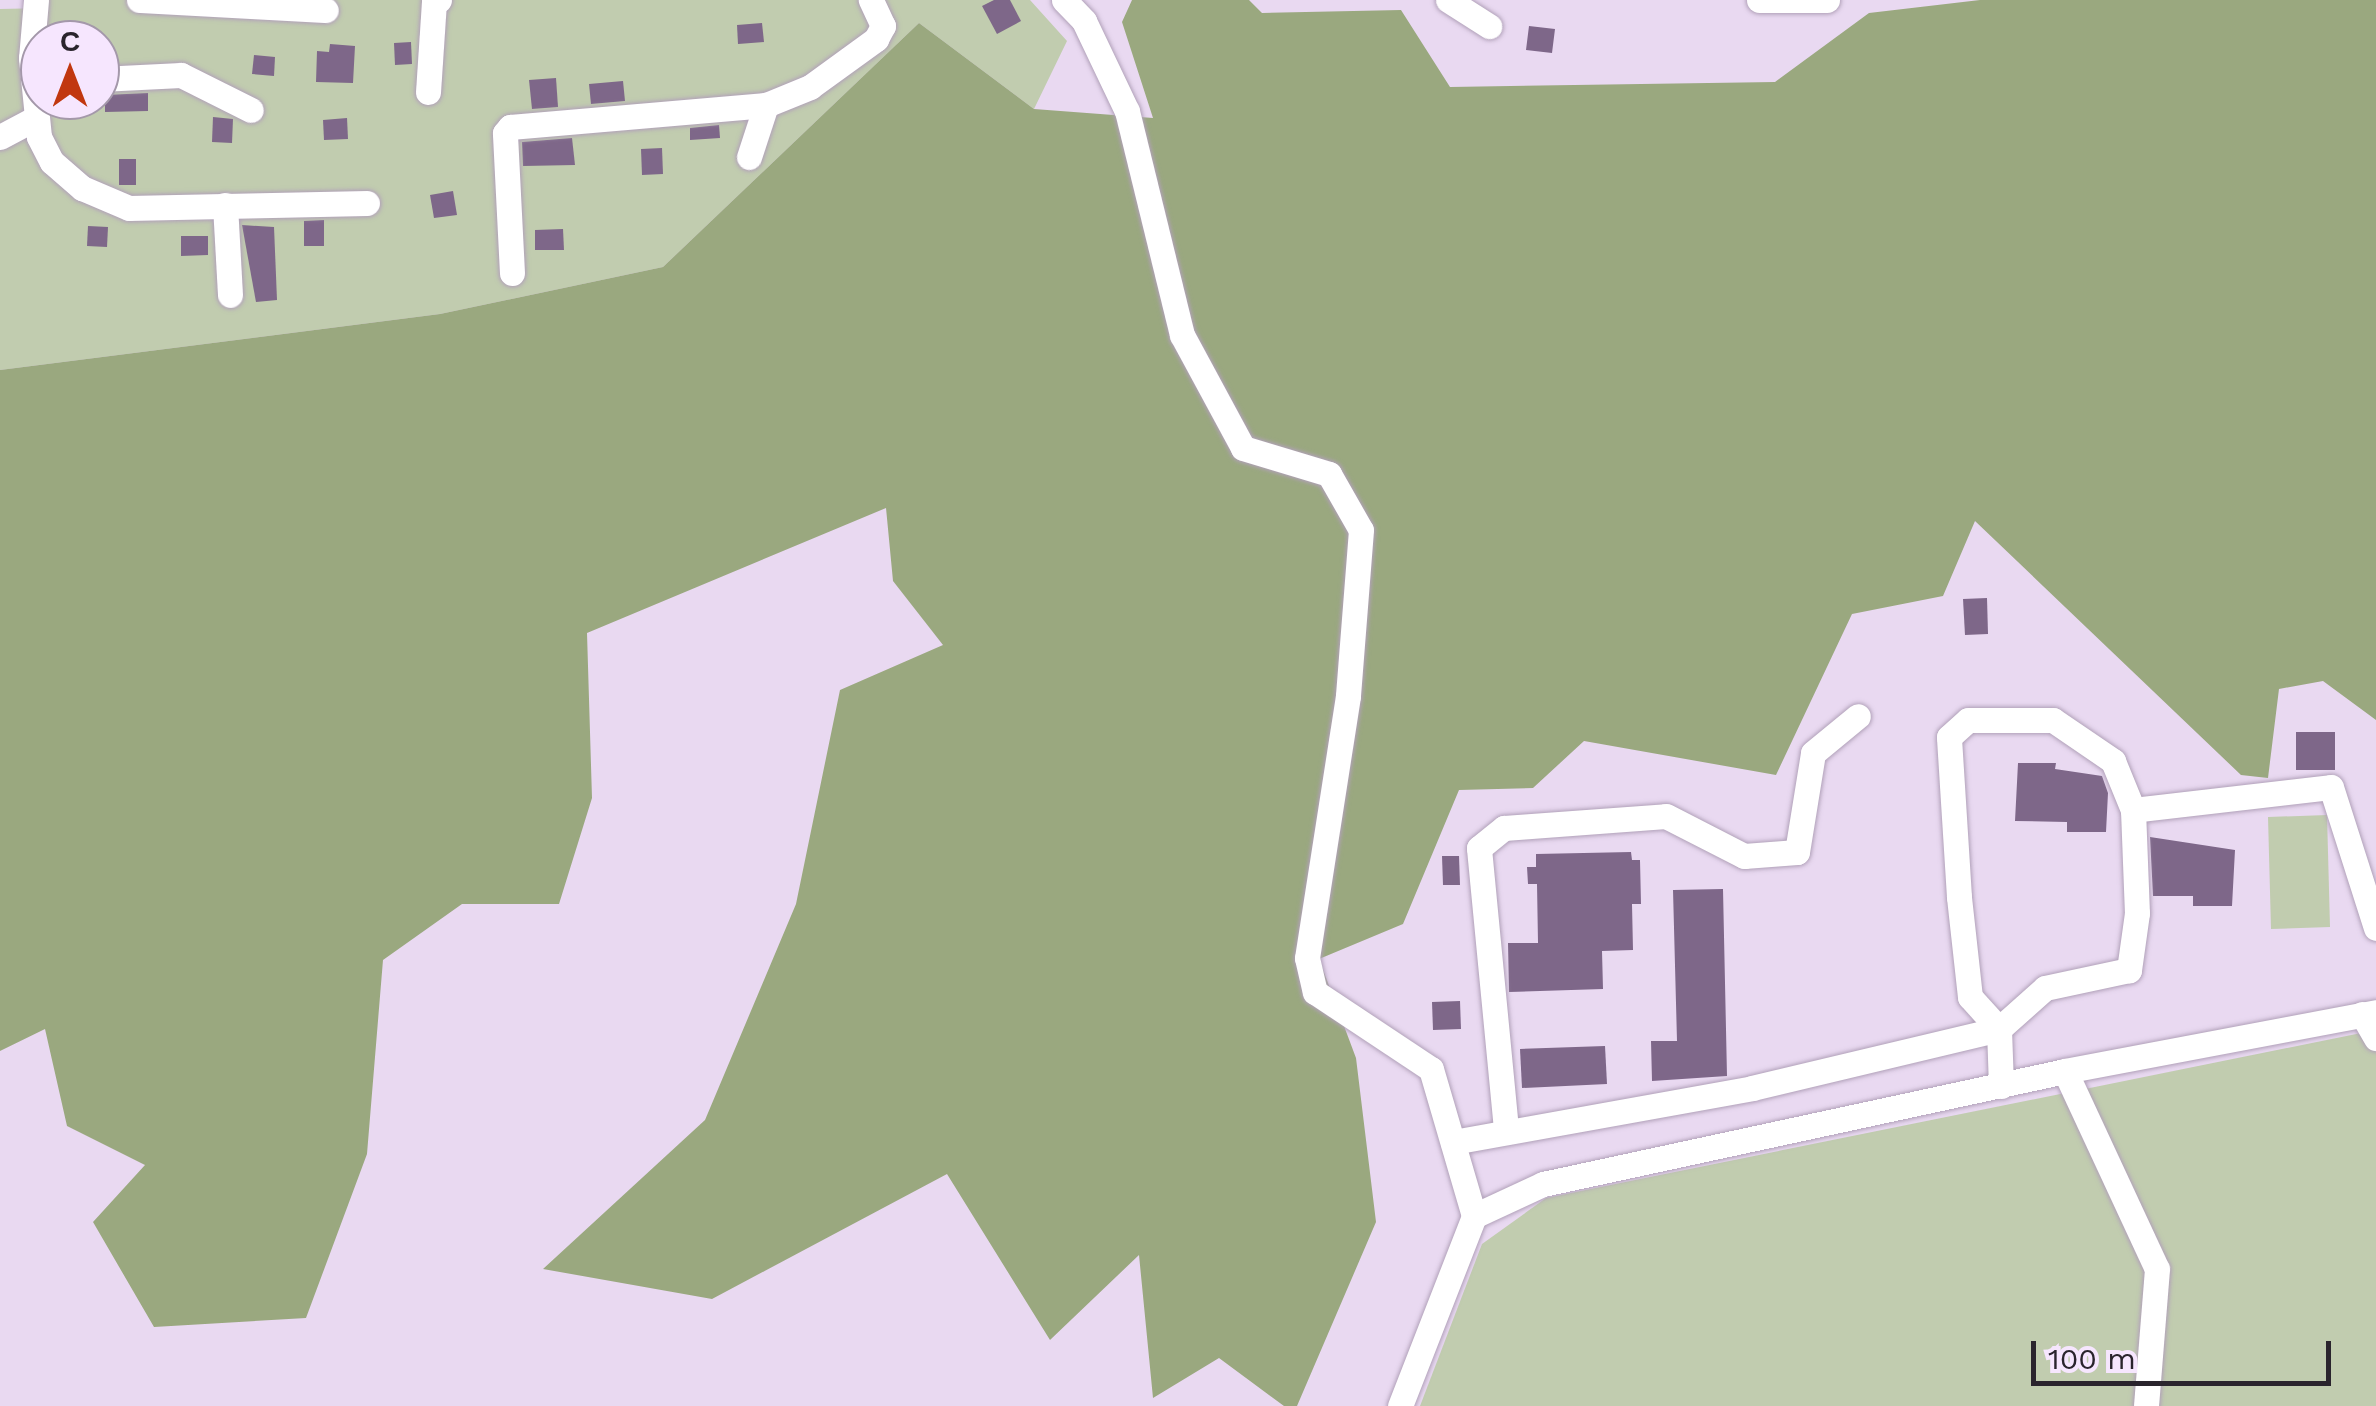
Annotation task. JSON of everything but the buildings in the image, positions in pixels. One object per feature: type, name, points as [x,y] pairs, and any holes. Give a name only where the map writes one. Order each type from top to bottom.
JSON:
[{"type":"street","points":[[139,0],[326,10]]},
{"type":"street","points":[[428,92],[434,0],[439,0]]},
{"type":"street","points":[[512,273],[505,133],[510,128],[766,106],[810,88],[876,39],[882,26],[871,0]]},
{"type":"street","points":[[1064,0],[1084,20],[1126,112],[1182,335],[1244,448],[1329,474],[1360,530],[1348,696],[1307,958],[1316,992],[1431,1068],[1474,1216],[1400,1406]]},
{"type":"street","points":[[1448,0],[1489,26]]},
{"type":"street","points":[[1759,0],[1828,0]]},
{"type":"street","points":[[120,78],[181,76],[251,110]]},
{"type":"street","points":[[749,157],[766,106]]},
{"type":"street","points":[[0,137],[31,120]]},
{"type":"street","points":[[36,120],[52,162],[109,204],[366,203]]},
{"type":"street","points":[[225,205],[230,295]]},
{"type":"street","points":[[1506,1129],[1479,848],[1504,828],[1666,816],[1744,856],[1798,852],[1813,753],[1858,716]]},
{"type":"street","points":[[1454,1142],[1506,1129],[1752,1088],[1999,1030],[2045,988],[2129,970],[2137,912],[2134,810],[2114,761],[2053,720],[1968,720],[1949,738],[1970,997],[1999,1030],[2001,1086]]},
{"type":"street","points":[[2134,810],[2331,786],[2376,928]]},
{"type":"street","points":[[1474,1216],[1543,1184],[2065,1070],[2369,1013],[2376,1038]]},
{"type":"street","points":[[2065,1070],[2157,1269],[2146,1406]]},
{"type":"green space","points":[[48,0],[1030,0],[1067,41],[1034,109],[919,23],[663,267],[440,314],[0,370],[0,9],[46,8]]},
{"type":"green space","points":[[1132,0],[1249,0],[1262,13],[1401,10],[1450,87],[1775,82],[1869,13],[1980,0],[2376,0],[2376,720],[2323,681],[2279,689],[2268,778],[2241,775],[1975,521],[1943,596],[1852,614],[1776,775],[1584,741],[1533,788],[1459,790],[1403,924],[1319,959],[1356,1058],[1376,1222],[1297,1406],[1284,1406],[1219,1358],[1153,1398],[1139,1255],[1050,1340],[947,1174],[712,1299],[543,1269],[705,1120],[796,904],[840,690],[943,645],[893,581],[886,508],[587,633],[592,798],[559,904],[462,904],[383,960],[367,1154],[306,1318],[154,1327],[93,1222],[145,1165],[67,1126],[45,1029],[0,1051],[0,370],[440,314],[663,267],[919,23],[1034,109],[1153,118],[1122,22]]},
{"type":"green space","points":[[2327,815],[2330,927],[2271,929],[2268,817]]},
{"type":"green space","points":[[2376,1030],[2376,1406],[1420,1406],[1482,1244],[1546,1198]]}]
